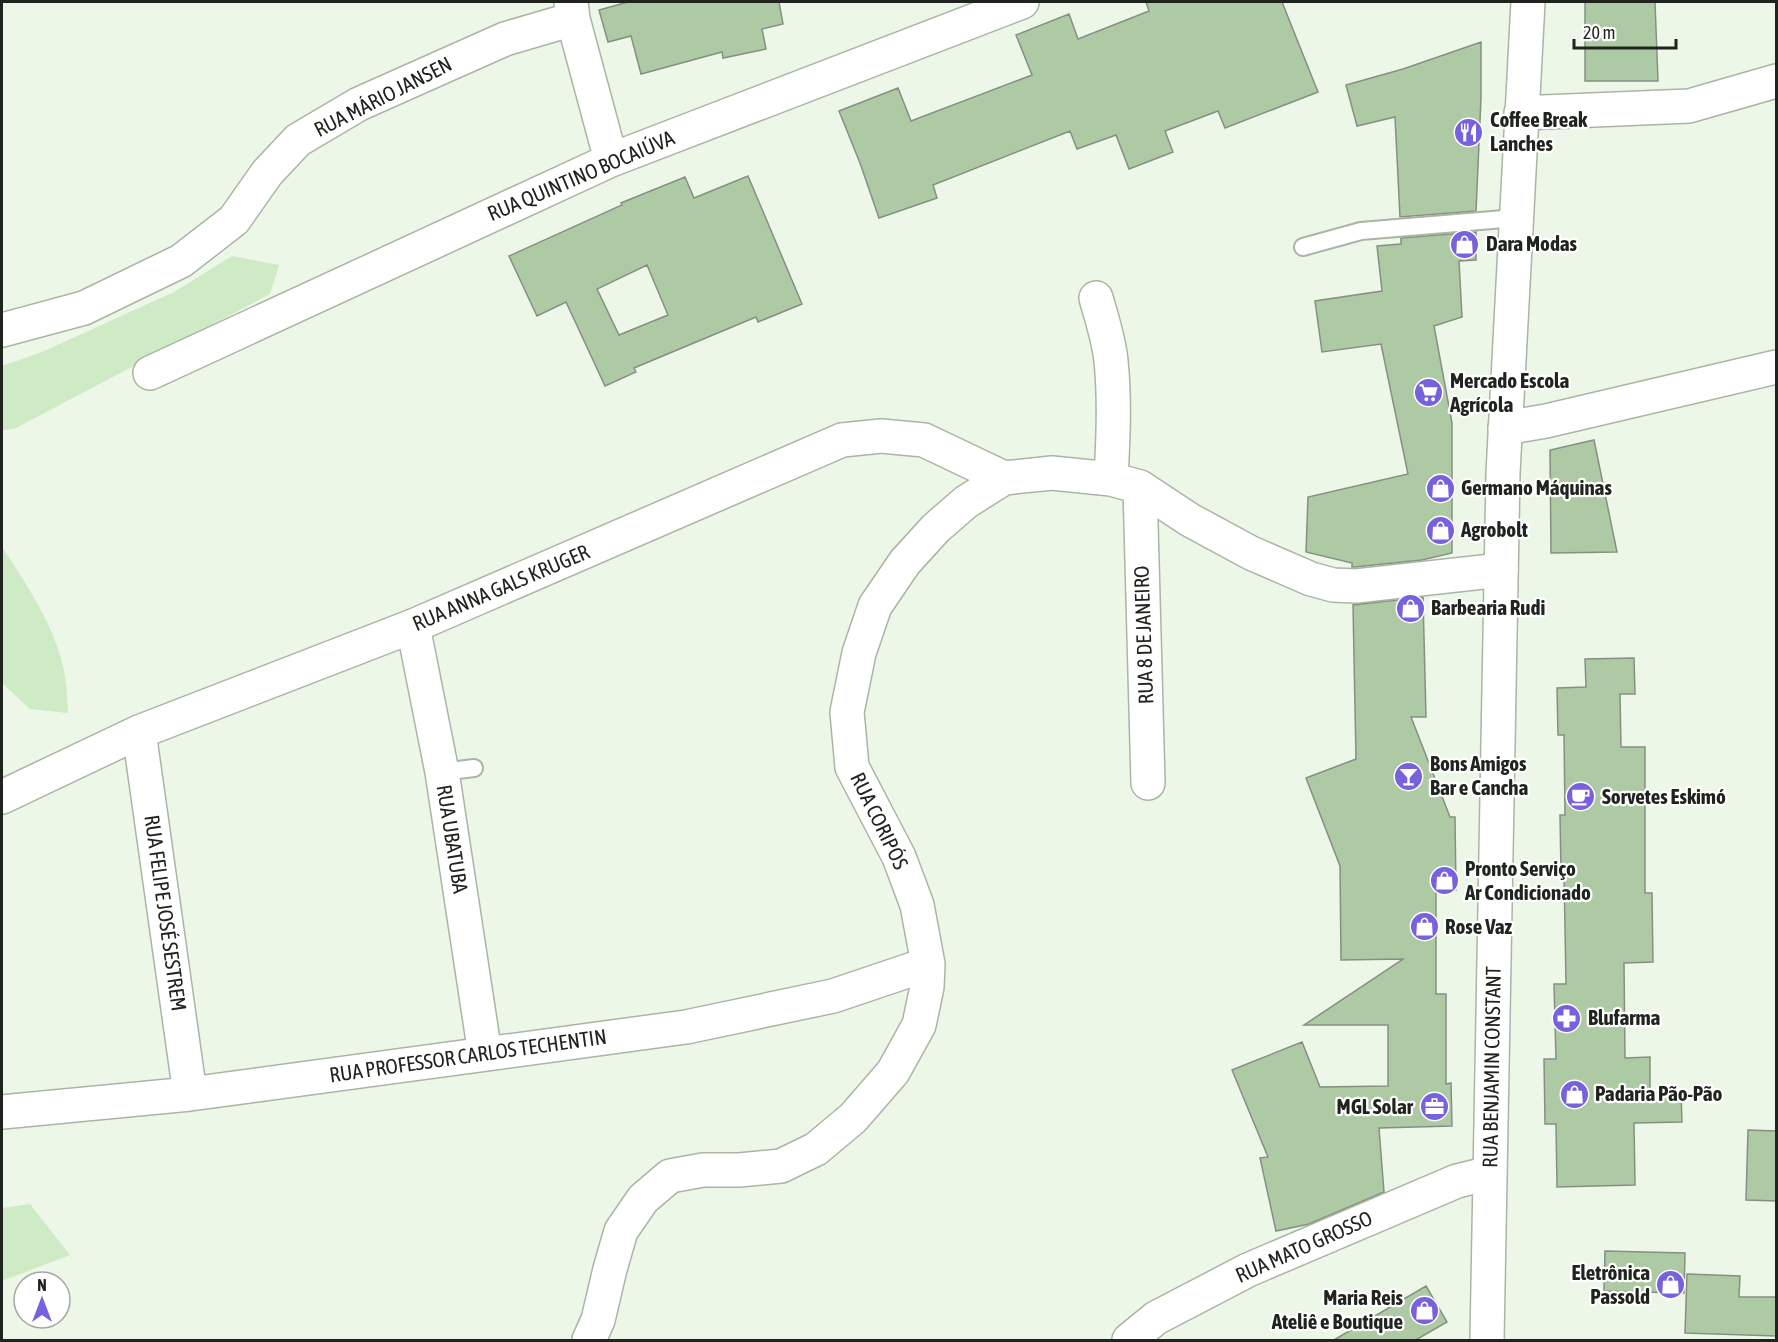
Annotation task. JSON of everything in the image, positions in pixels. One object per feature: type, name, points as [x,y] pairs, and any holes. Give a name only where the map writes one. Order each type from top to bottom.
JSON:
[{"type":"street","name":"RUA QUINTINO BOCAIÚVA","points":[[150,373],[611,160],[1022,2]]},
{"type":"street","name":"RUA BENJAMIN CONSTANT","points":[[1487,1341],[1505,428],[1528,2]]},
{"type":"street","points":[[572,10],[611,160]]},
{"type":"street","name":"RUA MÁRIO JANSEN","points":[[2,330],[84,308],[181,261],[234,220],[267,173],[298,140],[358,104],[572,10]]},
{"type":"street","points":[[1521,113],[1689,106],[1776,81]]},
{"type":"street","name":"RUA 8 DE JANEIRO","points":[[1096,298],[1111,362],[1113,428],[1125,483],[1148,783]]},
{"type":"street","points":[[1505,428],[1546,421],[1776,367]]},
{"type":"street","name":"RUA ANNA GALS KRUGER","points":[[2,797],[139,732],[413,626],[842,440],[881,436],[924,440],[1004,478]]},
{"type":"street","name":"RUA CORIPÓS","points":[[589,1341],[598,1320],[621,1231],[643,1199],[670,1176],[704,1170],[739,1170],[781,1166],[816,1149],[853,1118],[893,1072],[920,1025],[927,987],[928,964],[917,905],[899,857],[852,767],[847,712],[859,653],[875,606],[905,562],[936,528],[966,502],[1004,478],[1052,473],[1125,483],[1251,553],[1311,579],[1333,585],[1356,586],[1501,570]]},
{"type":"street","name":"RUA UBATUBA","points":[[413,626],[442,771],[485,1054]]},
{"type":"street","name":"RUA FELIPE JOSÉ SESTREM","points":[[139,732],[190,1094]]},
{"type":"street","name":"RUA PROFESSOR CARLOS TECHENTIN","points":[[2,1112],[190,1094],[686,1027],[833,996],[928,964]]},
{"type":"street","name":"RUA MATO GROSSO","points":[[1130,1341],[1156,1318],[1248,1270],[1457,1181],[1490,1173]]},
{"type":"lane","points":[[1303,247],[1361,231],[1515,218]]},
{"type":"lane","points":[[442,771],[474,768]]},
{"type":"green space","points":[[232,256],[279,265],[270,294],[14,429],[2,430],[2,366],[42,352],[174,292]]},
{"type":"green space","points":[[2,547],[39,606],[54,638],[65,676],[68,713],[30,709],[2,683]]},
{"type":"green space","points":[[30,1204],[70,1255],[31,1270],[12,1270],[12,1277],[2,1281],[2,1208]]},
{"type":"building","points":[[628,2],[779,2],[783,24],[762,29],[766,49],[723,58],[722,52],[641,74],[631,36],[608,42],[599,10]]},
{"type":"building","points":[[1146,2],[1282,2],[1318,92],[1225,128],[1218,111],[1165,131],[1173,152],[1129,169],[1116,135],[1077,149],[1070,131],[933,185],[937,198],[879,218],[839,111],[898,88],[911,121],[1032,75],[1016,35],[1069,14],[1078,39],[1149,11]]},
{"type":"building","points":[[1585,2],[1655,2],[1658,81],[1585,81]]},
{"type":"building","points":[[1481,42],[1476,211],[1400,217],[1395,117],[1357,126],[1346,85],[1403,69]]},
{"type":"building","points":[[748,176],[802,304],[758,322],[756,317],[634,368],[636,372],[605,386],[566,302],[537,316],[509,256],[622,205],[621,203],[685,177],[694,198]],"holes":[[[647,265],[668,315],[619,335],[597,289]]]},
{"type":"building","points":[[1476,232],[1476,260],[1459,261],[1462,317],[1434,326],[1452,423],[1452,553],[1422,560],[1352,567],[1352,563],[1306,552],[1308,497],[1408,474],[1381,344],[1322,352],[1315,301],[1382,291],[1377,246],[1401,244],[1401,238]]},
{"type":"building","points":[[1594,440],[1617,552],[1551,553],[1550,450]]},
{"type":"building","points":[[1423,597],[1426,717],[1411,717],[1450,817],[1455,817],[1456,890],[1436,890],[1436,994],[1446,994],[1446,1084],[1451,1083],[1452,1126],[1379,1128],[1384,1192],[1309,1224],[1276,1231],[1260,1158],[1268,1157],[1232,1070],[1302,1042],[1320,1087],[1388,1086],[1388,1025],[1304,1025],[1403,959],[1341,960],[1340,866],[1306,778],[1356,759],[1353,605]]},
{"type":"building","points":[[1634,658],[1635,694],[1620,694],[1621,747],[1645,747],[1645,893],[1652,893],[1653,962],[1624,963],[1625,1058],[1650,1057],[1650,1093],[1681,1093],[1682,1122],[1634,1123],[1635,1185],[1557,1187],[1556,1124],[1545,1124],[1544,1059],[1556,1059],[1554,984],[1566,984],[1564,872],[1561,872],[1560,815],[1565,815],[1564,735],[1558,735],[1557,688],[1586,687],[1585,659]]},
{"type":"building","points":[[1748,1130],[1776,1131],[1776,1201],[1746,1200]]},
{"type":"building","points":[[1605,1251],[1685,1253],[1684,1293],[1604,1291]]},
{"type":"building","points":[[1687,1274],[1740,1276],[1739,1297],[1776,1297],[1776,1336],[1685,1333]]},
{"type":"building","points":[[1426,1286],[1447,1322],[1414,1341],[1332,1341]]},
{"type":"place","name":"Coffee Break Lanches","points":[[1469,132]]},
{"type":"place","name":"Dara Modas","points":[[1465,244]]},
{"type":"place","name":"Mercado Escola Agrícola","points":[[1429,393]]},
{"type":"place","name":"Germano Máquinas","points":[[1440,488]]},
{"type":"place","name":"Agrobolt","points":[[1440,530]]},
{"type":"place","name":"Barbearia Rudi","points":[[1410,608]]},
{"type":"place","name":"Bons Amigos Bar e Cancha","points":[[1409,776]]},
{"type":"place","name":"Sorvetes Eskimó","points":[[1581,797]]},
{"type":"place","name":"Pronto Serviço Ar Condicionado","points":[[1444,881]]},
{"type":"place","name":"Rose Vaz","points":[[1424,927]]},
{"type":"place","name":"Blufarma","points":[[1567,1018]]},
{"type":"place","name":"Padaria Pão-Pão","points":[[1574,1094]]},
{"type":"place","name":"MGL Solar","points":[[1434,1107]]},
{"type":"place","name":"Eletrônica Passold","points":[[1671,1285]]},
{"type":"place","name":"Maria Reis Ateliê e Boutique","points":[[1424,1310]]}]
